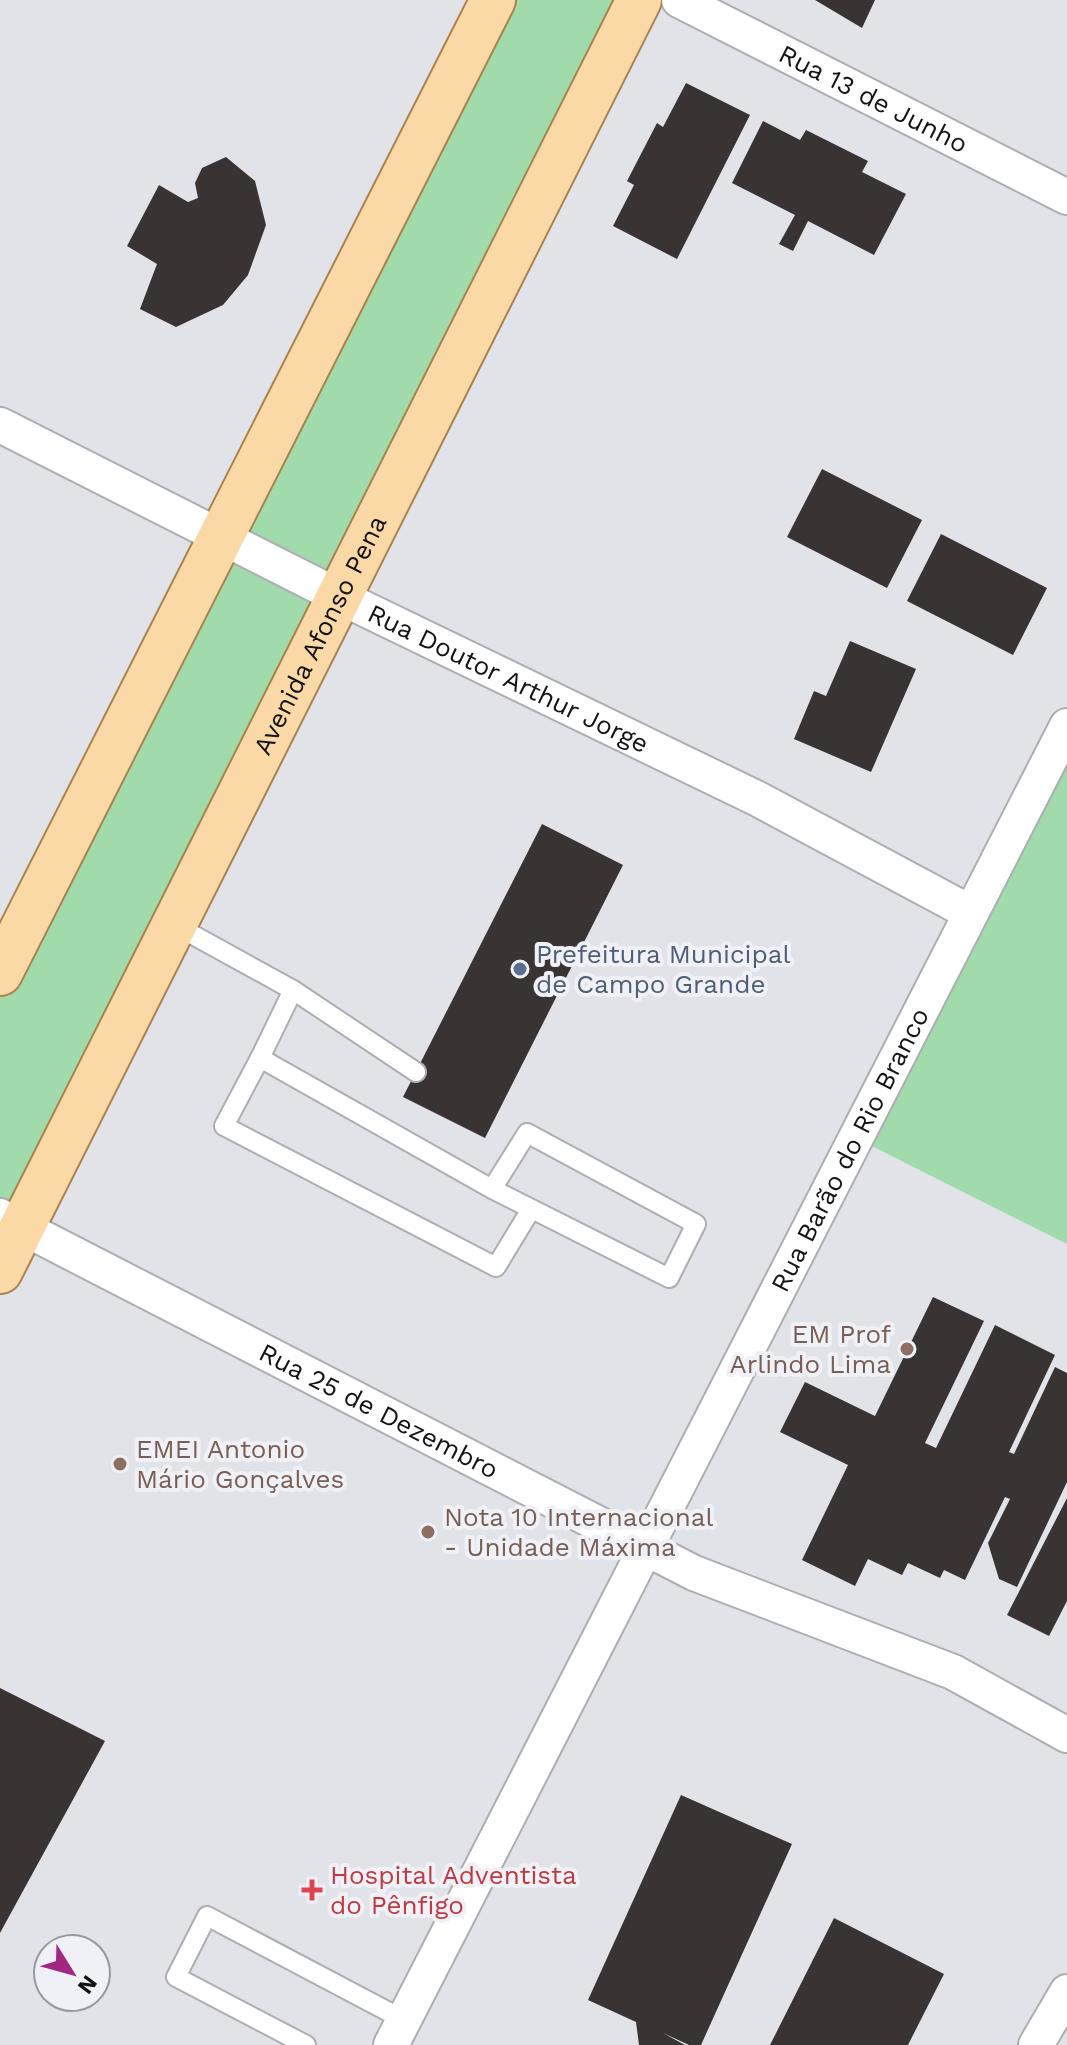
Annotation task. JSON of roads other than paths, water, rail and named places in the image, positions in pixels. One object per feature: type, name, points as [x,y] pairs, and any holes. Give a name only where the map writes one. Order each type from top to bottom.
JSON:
[{"type":"main road","points":[[0,973],[493,0]]},
{"type":"main road","name":"Avenida Afonso Pena","points":[[0,1271],[10,1222],[175,925],[639,0]]},
{"type":"street","name":"Rua 13 de Junho","points":[[679,0],[1067,197]]},
{"type":"street","name":"Rua Doutor Arthur Jorge","points":[[0,425],[338,596],[758,799],[971,913]]},
{"type":"street","name":"Rua Barão do Rio Branco","points":[[397,2032],[1067,726]]},
{"type":"street","name":"Rua 25 de Dezembro","points":[[10,1222],[694,1573],[953,1672],[1067,1735]]},
{"type":"street","points":[[1036,2045],[1067,1992]]},
{"type":"lane","points":[[175,925],[293,990],[416,1072]]},
{"type":"lane","points":[[293,990],[224,1126],[496,1267],[530,1211]]},
{"type":"lane","points":[[260,1058],[530,1211],[669,1278],[696,1224],[527,1133],[492,1189]]},
{"type":"lane","points":[[306,2045],[176,1977],[207,1916],[397,2032]]},
{"type":"place","name":"Prefeitura Municipal de Campo Grande","points":[[520,969]]},
{"type":"place","name":"EM Prof Arlindo Lima","points":[[907,1349]]},
{"type":"place","name":"EMEI Antonio Mário Gonçalves","points":[[120,1464]]},
{"type":"place","name":"Nota 10 Internacional - Unidade Máxima","points":[[428,1532]]},
{"type":"place","name":"Hospital Adventista do Pênfigo","points":[[312,1890]]}]
